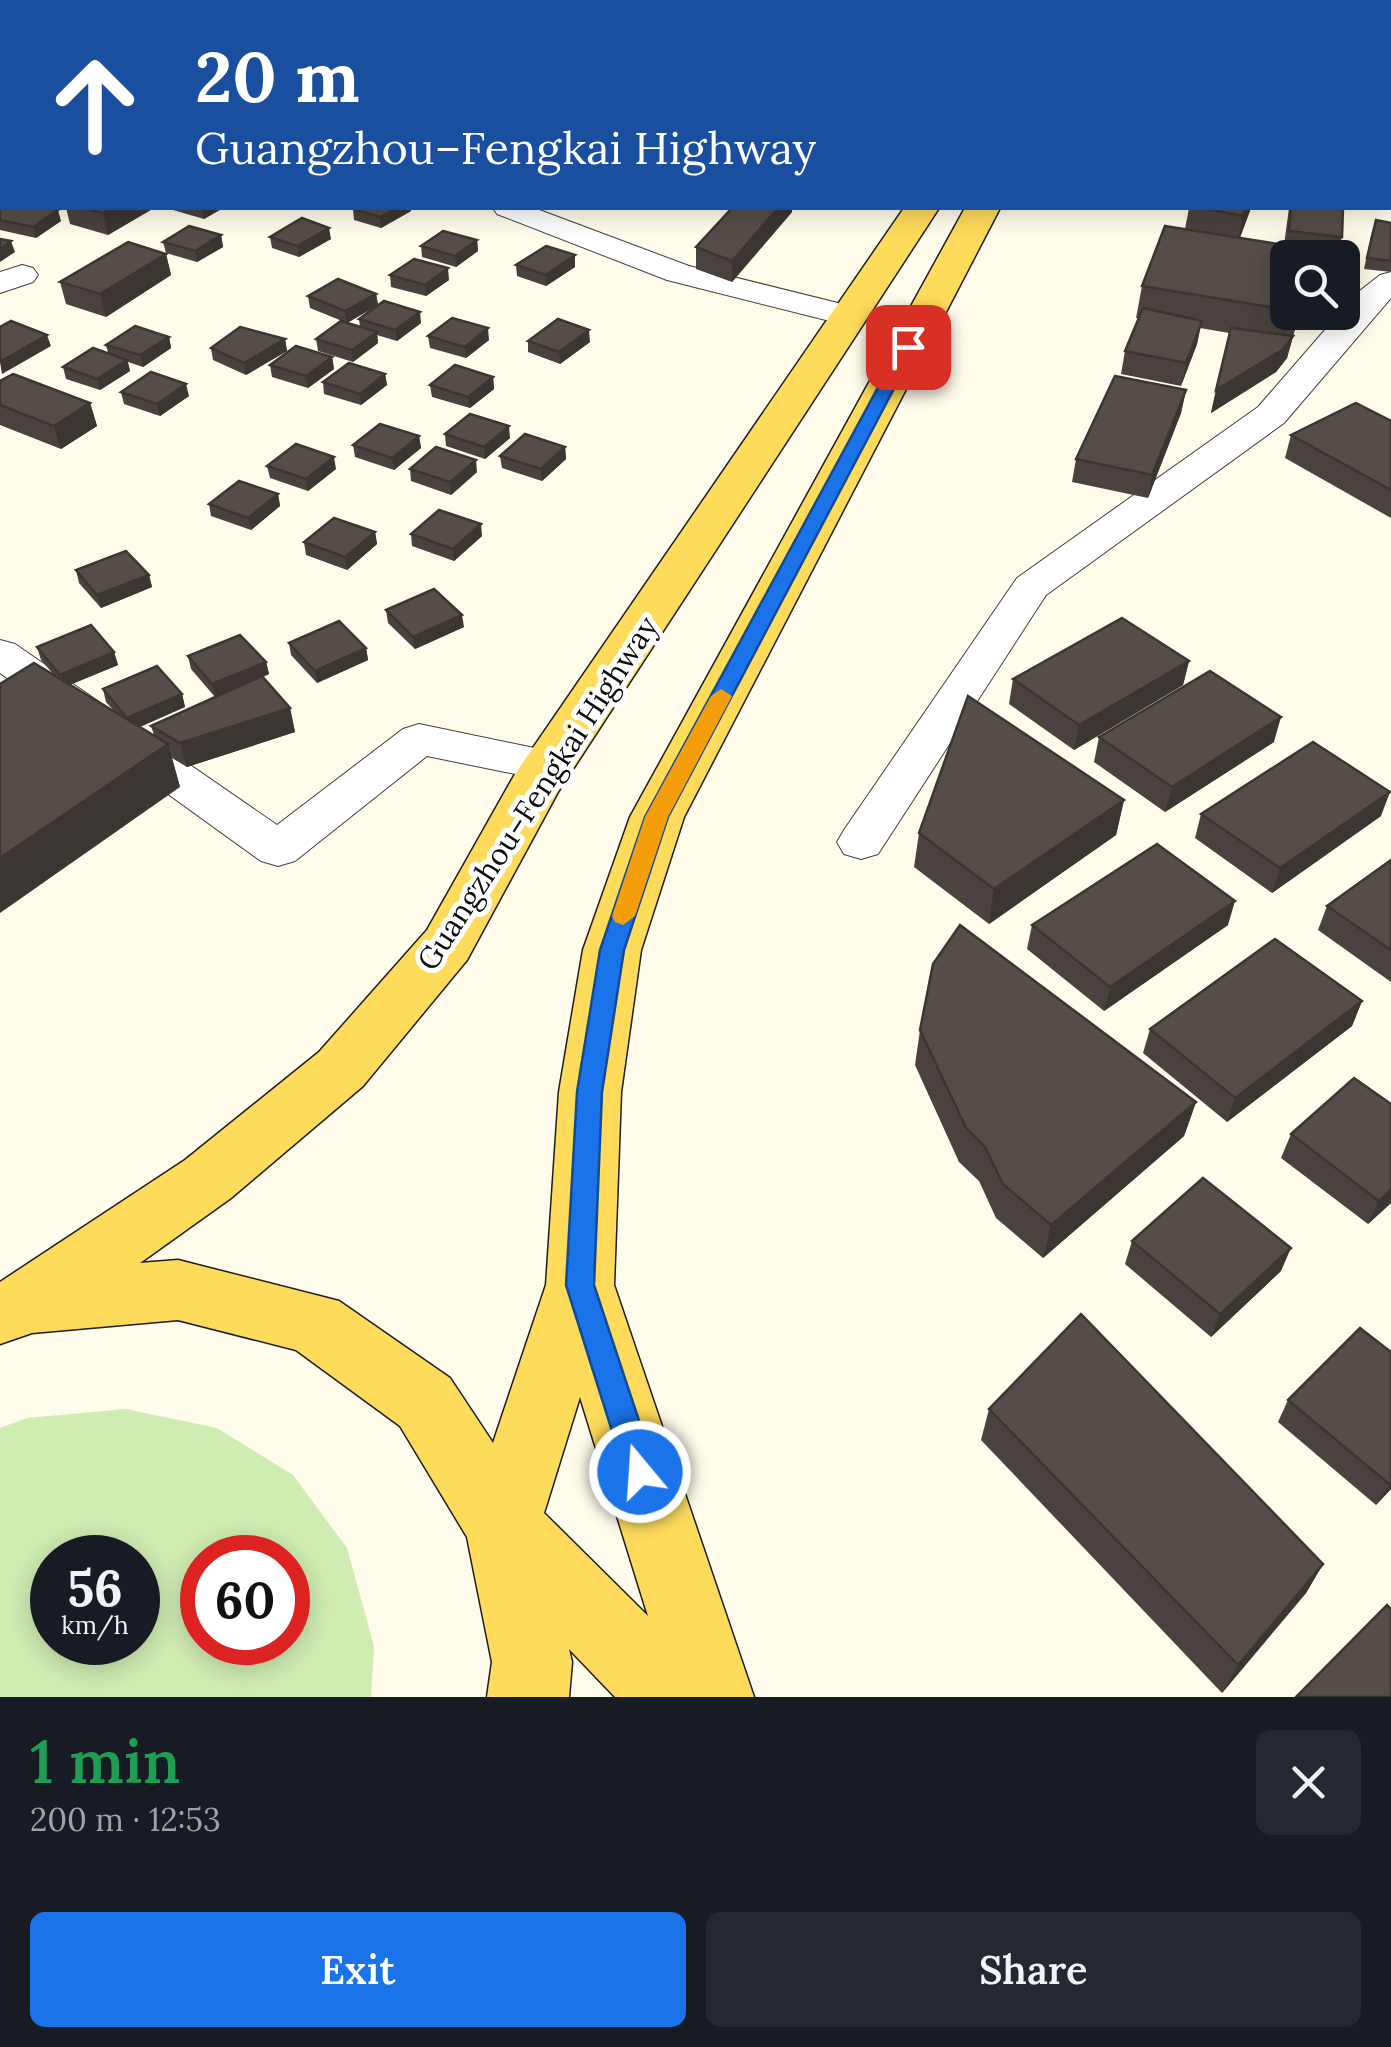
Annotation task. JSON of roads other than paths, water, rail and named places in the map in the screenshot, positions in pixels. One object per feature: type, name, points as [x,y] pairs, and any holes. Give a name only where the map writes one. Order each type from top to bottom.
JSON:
[{"type":"main road","name":"Guangzhou–Fengkai Highway","points":[[14,1308],[208,1179],[342,1069],[446,946],[549,766],[919,210]]},
{"type":"main road","points":[[528,1697],[532,1662],[502,1525],[580,1285],[590,1092],[612,950],[656,817],[982,210]]},
{"type":"main road","points":[[580,1285],[713,1697]]},
{"type":"main road","points":[[14,1308],[178,1290],[314,1323],[425,1402],[502,1525],[672,1697]]},
{"type":"street","points":[[513,210],[678,274],[850,316]]},
{"type":"street","points":[[861,842],[1031,587],[1270,415],[1369,300],[1391,282]]},
{"type":"street","points":[[0,653],[278,849],[419,738],[549,766]]}]
